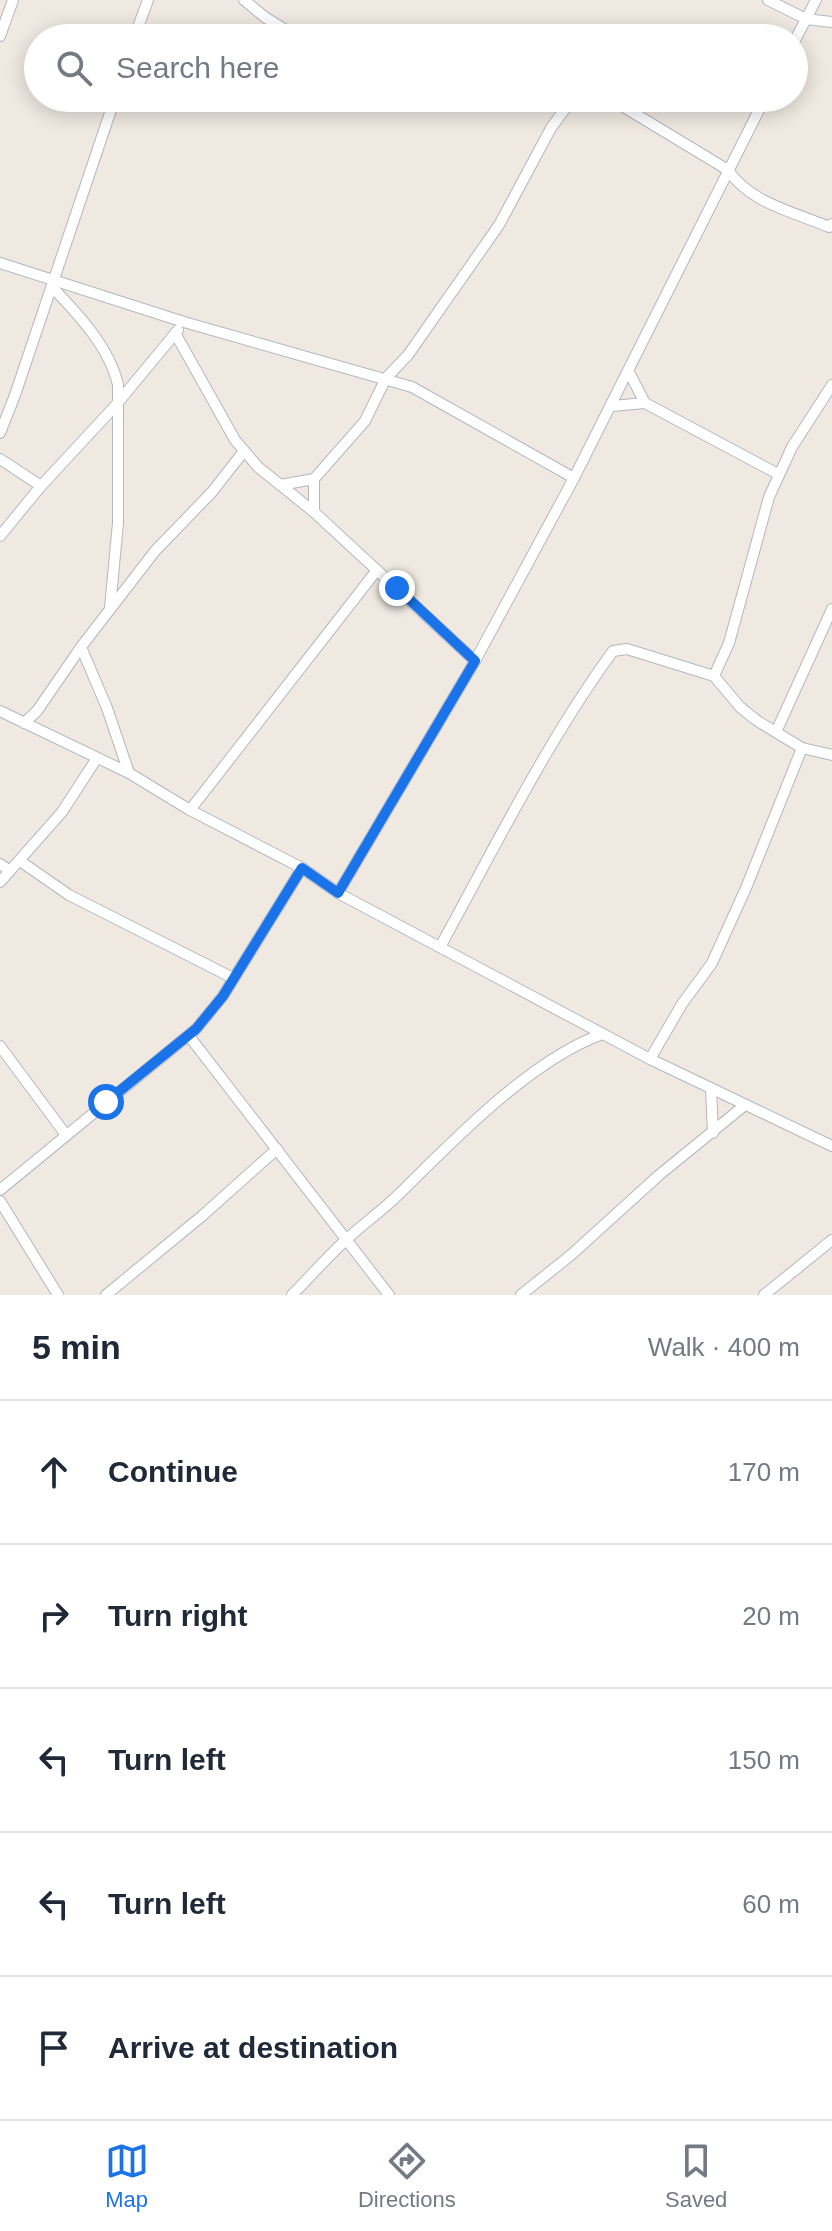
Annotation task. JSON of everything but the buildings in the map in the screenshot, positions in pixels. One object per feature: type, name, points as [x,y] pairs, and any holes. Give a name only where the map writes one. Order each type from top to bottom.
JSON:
[{"type":"street","points":[[0,36],[13,0]]},
{"type":"street","points":[[139,24],[148,0]]},
{"type":"street","points":[[244,0],[276,24]]},
{"type":"street","points":[[768,0],[806,19],[832,22]]},
{"type":"street","points":[[803,24],[816,0]]},
{"type":"street","points":[[0,433],[110,112]]},
{"type":"street","points":[[280,485],[314,479],[365,421],[386,378],[408,355],[499,225],[563,112]]},
{"type":"street","points":[[632,112],[728,170],[738,185],[751,195],[829,227],[832,224]]},
{"type":"street","points":[[338,893],[475,661],[574,478],[758,112]]},
{"type":"street","points":[[0,263],[53,284],[412,387],[574,478]]},
{"type":"street","points":[[53,284],[115,368],[118,385],[118,523],[110,609]]},
{"type":"street","points":[[0,536],[41,486],[116,405],[184,322]]},
{"type":"street","points":[[175,333],[244,451],[475,661]]},
{"type":"street","points":[[629,372],[645,403]]},
{"type":"street","points":[[714,676],[729,643],[778,474],[832,385]]},
{"type":"street","points":[[612,406],[645,403],[778,474]]},
{"type":"street","points":[[24,723],[37,711],[81,647],[155,551],[212,492],[244,451]]},
{"type":"street","points":[[0,459],[41,486]]},
{"type":"street","points":[[314,479],[314,512]]},
{"type":"street","points":[[190,810],[377,570]]},
{"type":"street","points":[[776,732],[832,609]]},
{"type":"street","points":[[81,647],[107,708],[129,773]]},
{"type":"street","points":[[440,947],[544,758],[613,651],[627,649],[714,676],[740,707],[776,732],[802,748],[832,755]]},
{"type":"street","points":[[0,711],[129,773],[190,810],[302,868],[338,893],[602,1034],[832,1146]]},
{"type":"street","points":[[650,1059],[682,1004],[712,963],[746,888],[802,748]]},
{"type":"street","points":[[0,882],[62,812],[97,758]]},
{"type":"street","points":[[20,861],[50,883],[111,918],[233,978]]},
{"type":"street","points":[[0,864],[10,871]]},
{"type":"street","points":[[0,1190],[189,1036],[223,996],[302,868]]},
{"type":"street","points":[[577,1020],[577,1043]]},
{"type":"street","points":[[292,1295],[346,1239],[498,1102],[577,1043],[602,1034]]},
{"type":"street","points":[[189,1036],[389,1295]]},
{"type":"street","points":[[0,1046],[66,1135]]},
{"type":"street","points":[[711,1089],[713,1133]]},
{"type":"street","points":[[521,1295],[745,1105]]},
{"type":"street","points":[[106,1295],[277,1149]]},
{"type":"street","points":[[0,1201],[58,1295]]},
{"type":"street","points":[[764,1295],[832,1240]]},
{"type":"route","points":[[106,1102],[196,1029],[223,996],[302,868],[338,893],[475,661],[397,588]]}]
